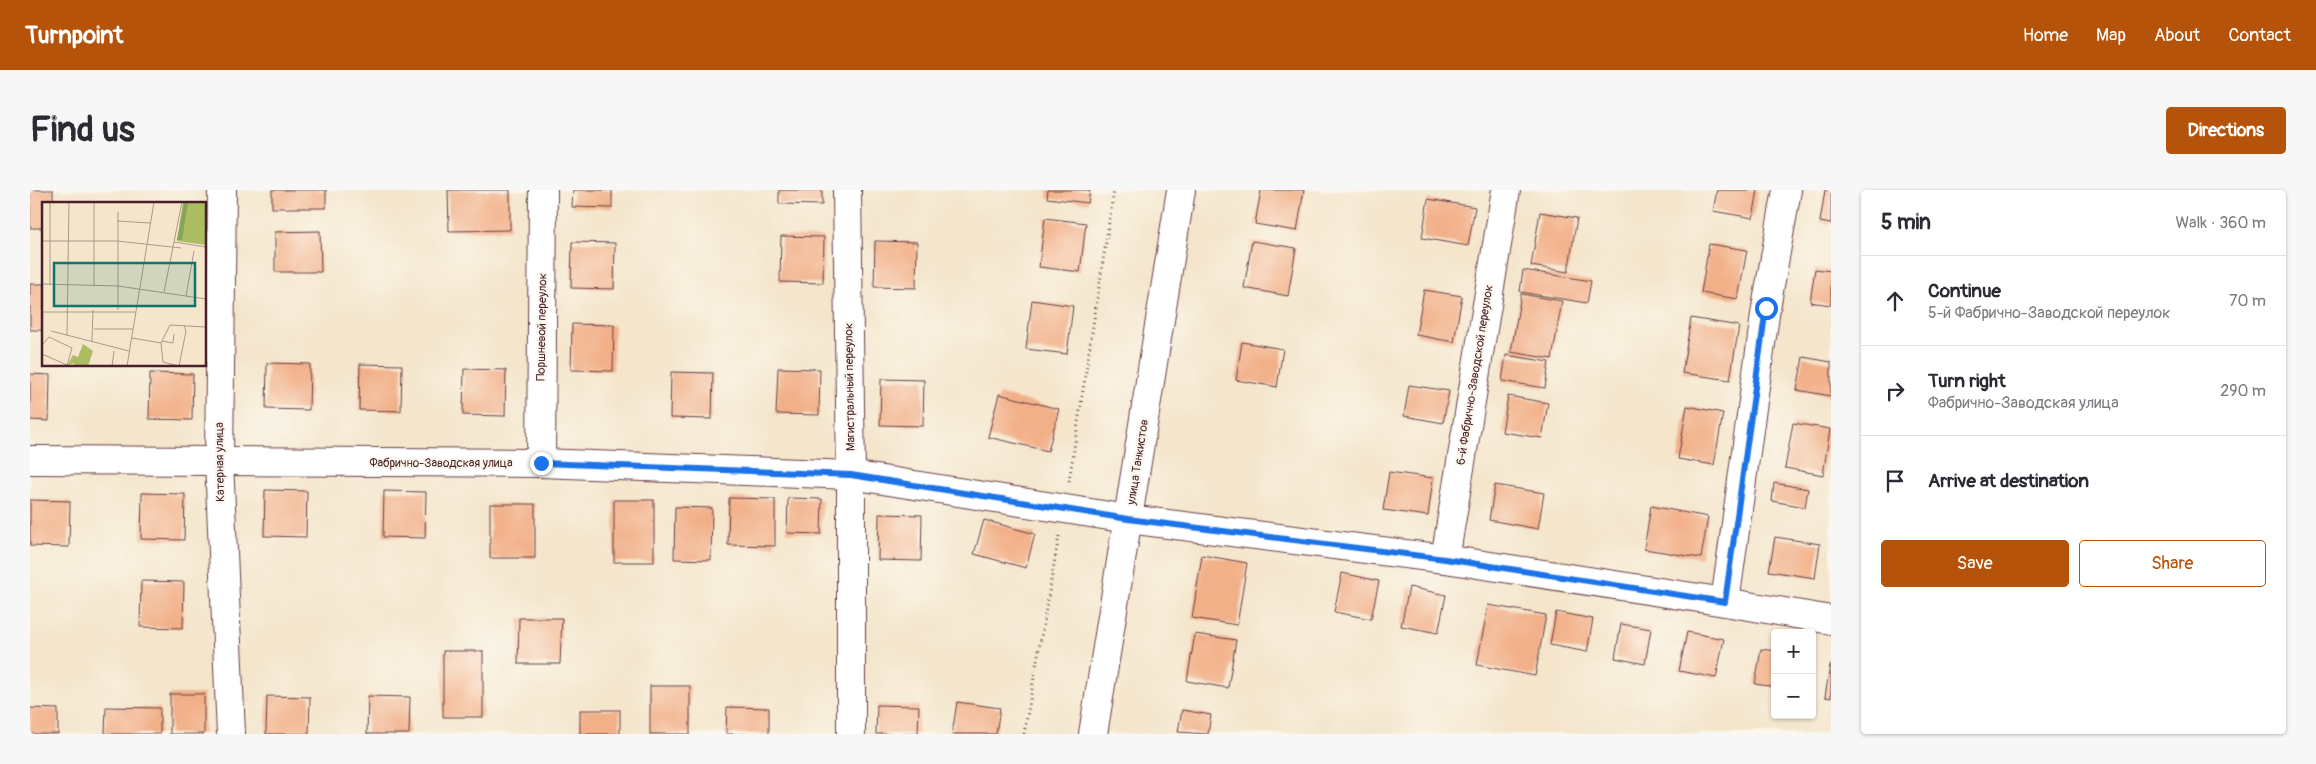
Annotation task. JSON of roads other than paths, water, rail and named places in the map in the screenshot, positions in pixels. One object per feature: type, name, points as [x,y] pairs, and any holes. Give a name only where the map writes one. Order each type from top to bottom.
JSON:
[{"type":"street","name":"Катерная улица","points":[[222,190],[219,461],[231,734]]},
{"type":"street","name":"Поршневой переулок","points":[[541,463],[543,190]]},
{"type":"street","name":"Магистральный переулок","points":[[847,190],[851,475],[851,734]]},
{"type":"street","name":"улица Танкистов","points":[[1093,734],[1181,190]]},
{"type":"street","name":"6-й Фабрично-Заводской переулок","points":[[1445,559],[1506,190]]},
{"type":"street","points":[[1725,602],[1766,308],[1787,190]]},
{"type":"street","name":"Фабрично-Заводская улица","points":[[30,460],[541,463],[851,475],[1128,519],[1445,559],[1831,620]]}]
